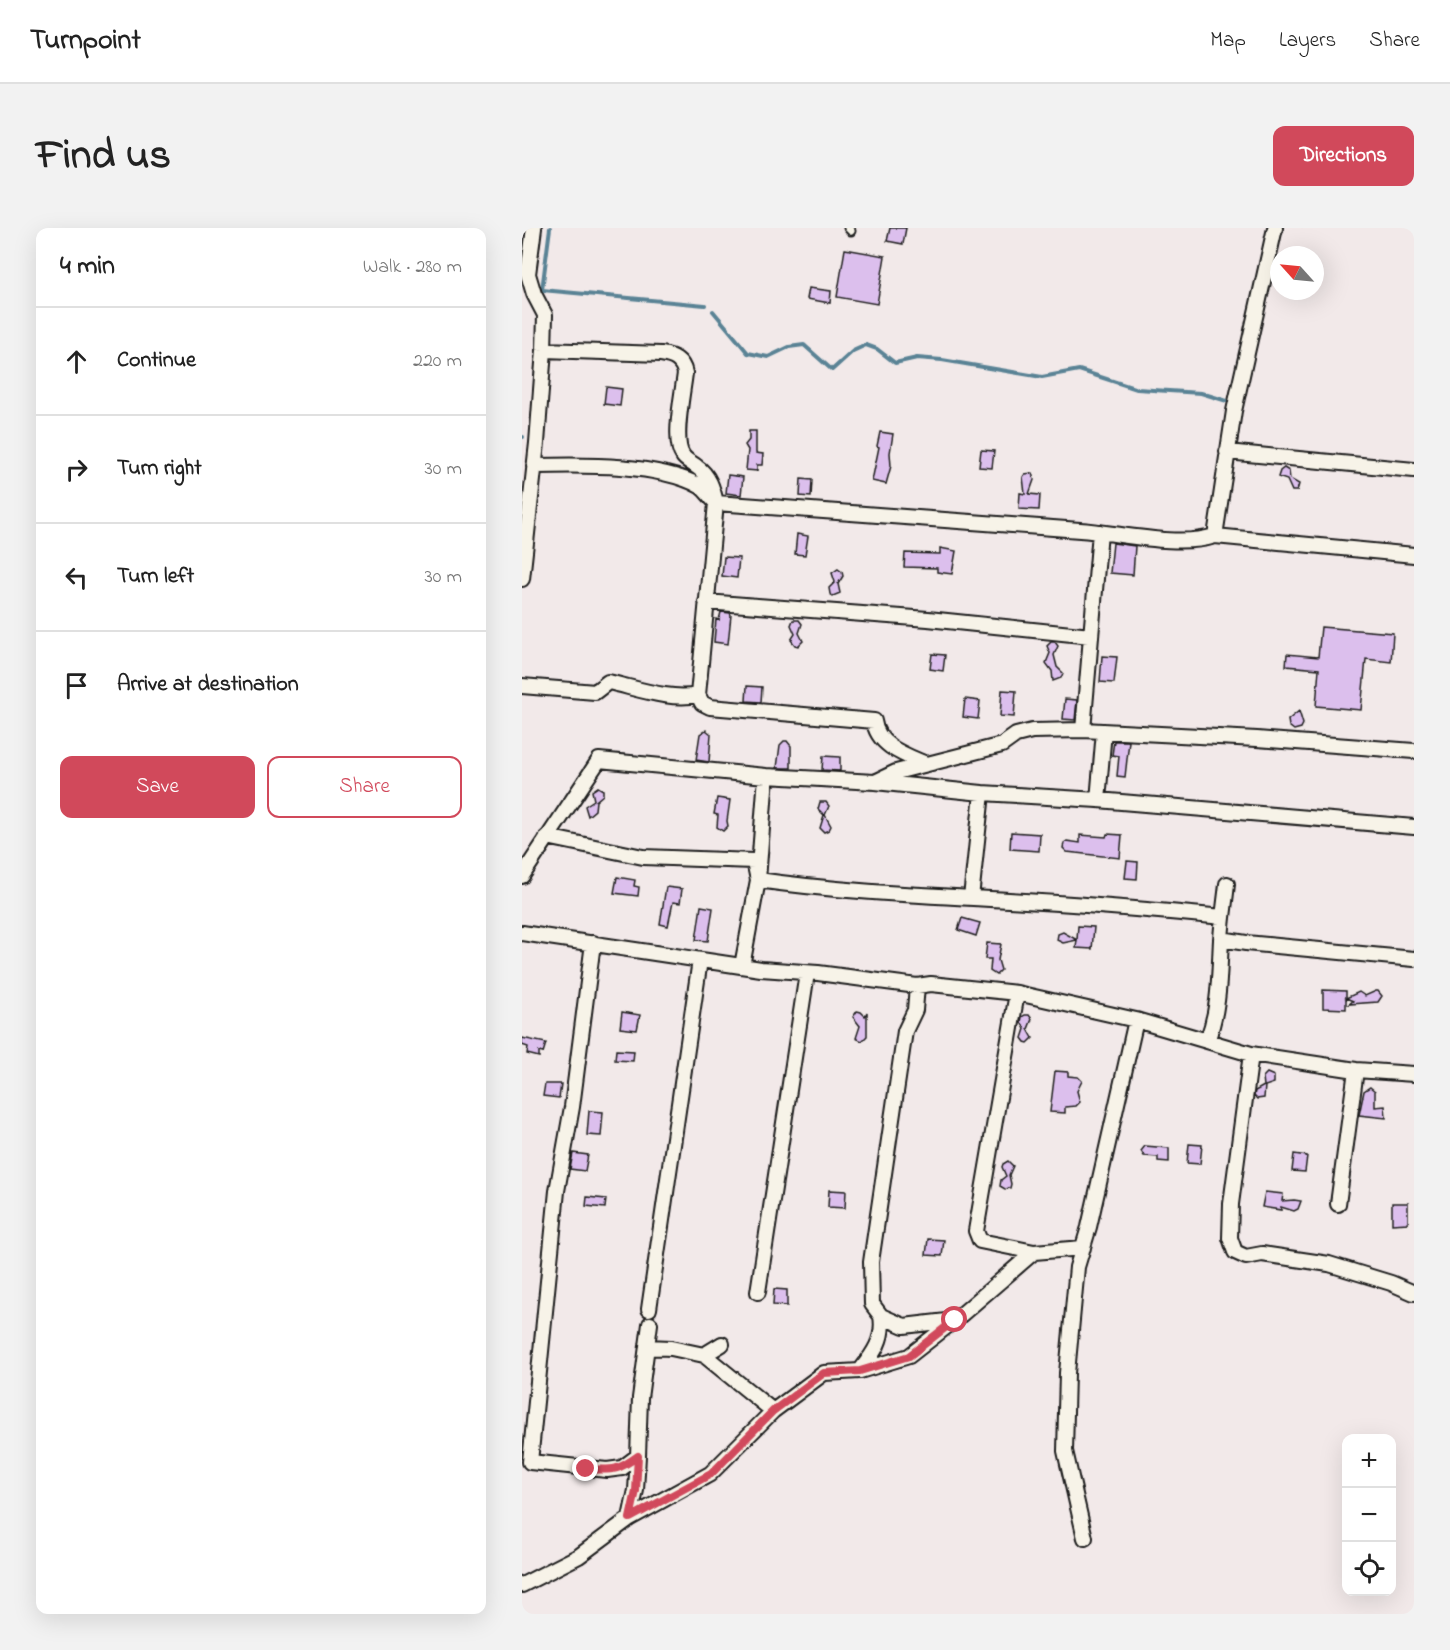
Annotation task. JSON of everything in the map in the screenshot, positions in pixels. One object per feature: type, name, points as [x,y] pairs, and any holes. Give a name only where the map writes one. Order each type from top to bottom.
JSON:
[{"type":"street","points":[[522,579],[544,350],[545,315],[534,294],[528,274],[534,228]]},
{"type":"street","points":[[1215,536],[1222,502],[1234,411],[1275,228]]},
{"type":"street","points":[[544,350],[661,354],[672,356],[683,366],[685,374],[678,443],[684,458],[699,468],[707,477],[716,503],[698,695],[702,703],[710,707],[874,721],[875,733],[885,743],[926,764]]},
{"type":"street","points":[[1227,452],[1414,470]]},
{"type":"street","points":[[534,466],[597,465],[669,474],[702,487],[716,503],[1100,532],[1180,541],[1215,536],[1414,555]]},
{"type":"street","points":[[1083,730],[1100,532]]},
{"type":"street","points":[[706,602],[928,619],[1091,636]]},
{"type":"street","points":[[522,686],[595,692],[608,682],[675,696],[698,695]]},
{"type":"street","points":[[875,782],[897,772],[1002,745],[1016,735],[1032,731],[1083,730],[1245,738],[1414,751]]},
{"type":"street","points":[[1098,800],[1104,731]]},
{"type":"street","points":[[522,876],[599,760],[766,776],[875,782],[982,793],[1098,800],[1414,827]]},
{"type":"street","points":[[742,966],[758,880],[766,776]]},
{"type":"street","points":[[971,898],[982,793]]},
{"type":"street","points":[[547,837],[643,857],[754,861],[758,880]]},
{"type":"street","points":[[758,880],[857,891],[1138,909],[1223,918]]},
{"type":"street","points":[[1207,1041],[1215,1020],[1227,884]]},
{"type":"street","points":[[522,933],[742,966],[917,986],[931,984],[1017,993],[1136,1020],[1251,1054],[1356,1070],[1414,1074]]},
{"type":"street","points":[[1221,939],[1414,959]]},
{"type":"street","points":[[593,943],[572,1107],[557,1191],[543,1348],[526,1462],[607,1470],[622,1468],[638,1456]]},
{"type":"street","points":[[649,1309],[700,960]]},
{"type":"street","points":[[758,1292],[807,973]]},
{"type":"street","points":[[917,986],[915,1010],[904,1031],[871,1262],[872,1304],[881,1316],[904,1326],[955,1320]]},
{"type":"street","points":[[1017,993],[976,1231],[980,1241],[988,1244],[1034,1252],[1083,1248]]},
{"type":"street","points":[[1085,1538],[1065,1451],[1068,1361],[1077,1267],[1136,1020]]},
{"type":"street","points":[[1251,1054],[1231,1204],[1230,1238],[1236,1252],[1246,1257],[1262,1254],[1329,1264],[1391,1283],[1414,1293]]},
{"type":"street","points":[[1338,1204],[1356,1070]]},
{"type":"street","points":[[522,1585],[579,1556],[630,1518],[711,1474],[773,1411],[824,1373],[860,1371],[909,1356],[1034,1252]]},
{"type":"street","points":[[860,1371],[873,1354],[881,1337],[881,1316]]},
{"type":"street","points":[[630,1518],[636,1491],[640,1398],[650,1324]]},
{"type":"street","points":[[704,1355],[722,1344]]},
{"type":"street","points":[[647,1347],[671,1348],[704,1355],[773,1411]]},
{"type":"building","points":[[890,228],[906,228],[903,244],[887,241]]},
{"type":"building","points":[[845,249],[885,256],[877,304],[837,297]]},
{"type":"building","points":[[809,288],[831,291],[830,303],[807,299]]},
{"type":"building","points":[[606,387],[622,389],[620,406],[604,404]]},
{"type":"building","points":[[749,431],[756,431],[756,453],[763,454],[762,465],[757,465],[757,471],[746,470],[748,450],[745,445],[749,440]]},
{"type":"building","points":[[880,432],[893,434],[890,453],[891,466],[886,484],[872,481]]},
{"type":"building","points":[[981,450],[994,451],[992,468],[979,467]]},
{"type":"building","points":[[1284,468],[1289,471],[1290,479],[1299,484],[1297,491],[1292,491],[1287,480],[1278,477]]},
{"type":"building","points":[[1032,473],[1034,480],[1029,494],[1040,495],[1039,510],[1019,509],[1020,493],[1025,494],[1023,477],[1025,474]]},
{"type":"building","points":[[728,475],[743,477],[741,495],[726,493]]},
{"type":"building","points":[[801,479],[812,480],[811,497],[800,496]]},
{"type":"building","points":[[797,534],[808,536],[805,555],[795,554]]},
{"type":"building","points":[[1113,543],[1135,546],[1133,575],[1110,573]]},
{"type":"building","points":[[940,548],[956,551],[952,574],[937,572],[937,568],[904,567],[905,553],[940,554]]},
{"type":"building","points":[[724,557],[739,558],[737,578],[722,576]]},
{"type":"building","points":[[838,569],[843,576],[838,584],[840,593],[833,596],[829,588],[835,582],[832,573]]},
{"type":"building","points":[[721,612],[731,615],[728,644],[714,642],[716,619],[719,620]]},
{"type":"building","points":[[793,620],[799,620],[802,624],[799,633],[803,641],[798,646],[791,640],[795,634],[791,625]]},
{"type":"building","points":[[1321,627],[1393,633],[1391,662],[1366,659],[1361,710],[1316,706],[1319,669],[1286,666],[1287,654],[1318,657]]},
{"type":"building","points":[[1055,642],[1058,646],[1054,655],[1057,667],[1063,673],[1061,678],[1053,681],[1052,671],[1046,663],[1050,653],[1047,646]]},
{"type":"building","points":[[932,654],[945,655],[943,671],[930,669]]},
{"type":"building","points":[[1102,656],[1117,657],[1114,683],[1100,682]]},
{"type":"building","points":[[747,686],[762,687],[761,702],[746,701]]},
{"type":"building","points":[[1002,690],[1016,691],[1014,717],[1000,716]]},
{"type":"building","points":[[965,699],[980,701],[978,719],[963,717]]},
{"type":"building","points":[[1065,699],[1077,700],[1075,720],[1063,719]]},
{"type":"building","points":[[1299,711],[1303,724],[1301,728],[1294,730],[1289,726],[1288,720]]},
{"type":"building","points":[[706,730],[711,734],[709,762],[696,760],[700,734]]},
{"type":"building","points":[[784,741],[791,746],[791,768],[777,768],[780,745]]},
{"type":"building","points":[[1114,741],[1129,741],[1125,777],[1117,776],[1119,756],[1112,755]]},
{"type":"building","points":[[823,756],[840,757],[840,771],[822,770]]},
{"type":"building","points":[[598,787],[603,790],[603,795],[596,801],[595,810],[588,816],[585,806],[594,800],[592,791]]},
{"type":"building","points":[[717,798],[730,800],[728,826],[723,831],[717,827],[718,815],[714,814]]},
{"type":"building","points":[[820,802],[826,802],[829,806],[825,815],[831,826],[824,832],[820,828],[824,815],[818,809]]},
{"type":"building","points":[[1011,832],[1040,834],[1039,851],[1010,849]]},
{"type":"building","points":[[1107,834],[1122,835],[1120,858],[1067,852],[1063,848],[1067,841],[1080,843],[1080,835],[1106,837]]},
{"type":"building","points":[[1127,861],[1138,862],[1137,879],[1125,878]]},
{"type":"building","points":[[617,877],[635,880],[634,886],[639,887],[638,896],[614,893]]},
{"type":"building","points":[[666,887],[682,889],[680,903],[673,902],[668,926],[660,924]]},
{"type":"building","points":[[701,906],[713,908],[708,941],[696,940]]},
{"type":"building","points":[[962,918],[980,923],[976,936],[958,930]]},
{"type":"building","points":[[1078,926],[1094,927],[1092,949],[1076,948]]},
{"type":"building","points":[[1063,932],[1077,940],[1063,943],[1057,940],[1058,934]]},
{"type":"building","points":[[987,943],[1001,944],[998,960],[1001,970],[996,975],[990,971],[991,959],[985,959]]},
{"type":"building","points":[[1323,990],[1346,991],[1346,1009],[1323,1008]]},
{"type":"building","points":[[1376,991],[1382,996],[1378,1002],[1349,1004],[1353,1001],[1346,998],[1359,992],[1365,996]]},
{"type":"building","points":[[857,1011],[865,1016],[867,1012],[867,1036],[862,1041],[856,1038],[860,1026],[853,1017]]},
{"type":"building","points":[[622,1012],[640,1015],[637,1030],[620,1028]]},
{"type":"building","points":[[1025,1015],[1029,1015],[1032,1019],[1028,1029],[1033,1038],[1028,1043],[1022,1038],[1025,1029],[1021,1022]]},
{"type":"building","points":[[522,1038],[546,1043],[543,1053],[539,1052],[539,1057],[527,1054],[528,1047],[522,1045]]},
{"type":"building","points":[[616,1050],[634,1051],[633,1061],[615,1060]]},
{"type":"building","points":[[1055,1071],[1068,1072],[1068,1076],[1078,1077],[1082,1081],[1077,1091],[1080,1102],[1076,1106],[1065,1107],[1065,1113],[1050,1112]]},
{"type":"building","points":[[1267,1073],[1274,1076],[1274,1083],[1265,1086],[1264,1098],[1257,1099],[1254,1096],[1255,1091],[1264,1086],[1263,1077]]},
{"type":"building","points":[[545,1084],[561,1084],[559,1098],[543,1096]]},
{"type":"building","points":[[1370,1087],[1375,1091],[1375,1107],[1385,1106],[1386,1118],[1359,1115],[1364,1091]]},
{"type":"building","points":[[589,1111],[603,1112],[601,1136],[587,1135]]},
{"type":"building","points":[[1189,1144],[1202,1145],[1200,1164],[1187,1163]]},
{"type":"building","points":[[1145,1146],[1169,1148],[1169,1162],[1158,1161],[1158,1157],[1144,1156],[1141,1151]]},
{"type":"building","points":[[573,1153],[588,1155],[585,1171],[570,1169]]},
{"type":"building","points":[[1294,1154],[1307,1156],[1305,1172],[1292,1171]]},
{"type":"building","points":[[1008,1161],[1013,1166],[1009,1175],[1010,1188],[1005,1189],[1000,1186],[1001,1180],[1006,1176],[1002,1167]]},
{"type":"building","points":[[829,1190],[846,1191],[845,1208],[828,1207]]},
{"type":"building","points":[[1265,1192],[1283,1194],[1282,1201],[1301,1201],[1298,1209],[1294,1211],[1281,1207],[1281,1210],[1262,1207]]},
{"type":"building","points":[[587,1197],[606,1199],[605,1208],[586,1206]]},
{"type":"building","points":[[1392,1203],[1408,1203],[1408,1223],[1392,1224]]},
{"type":"building","points":[[928,1239],[944,1240],[942,1256],[926,1255]]},
{"type":"building","points":[[774,1289],[787,1290],[787,1306],[773,1305]]},
{"type":"waterway","points":[[550,228],[542,290],[705,305]]},
{"type":"waterway","points":[[713,311],[748,353],[768,357],[789,347],[804,345],[832,370],[853,351],[866,345],[877,349],[895,363],[917,358],[942,360],[1042,377],[1079,370],[1137,389],[1201,393],[1227,401]]},
{"type":"route","points":[[586,1469],[622,1468],[638,1456],[636,1491],[630,1518],[711,1474],[773,1411],[824,1373],[860,1371],[909,1356],[955,1320]]}]
